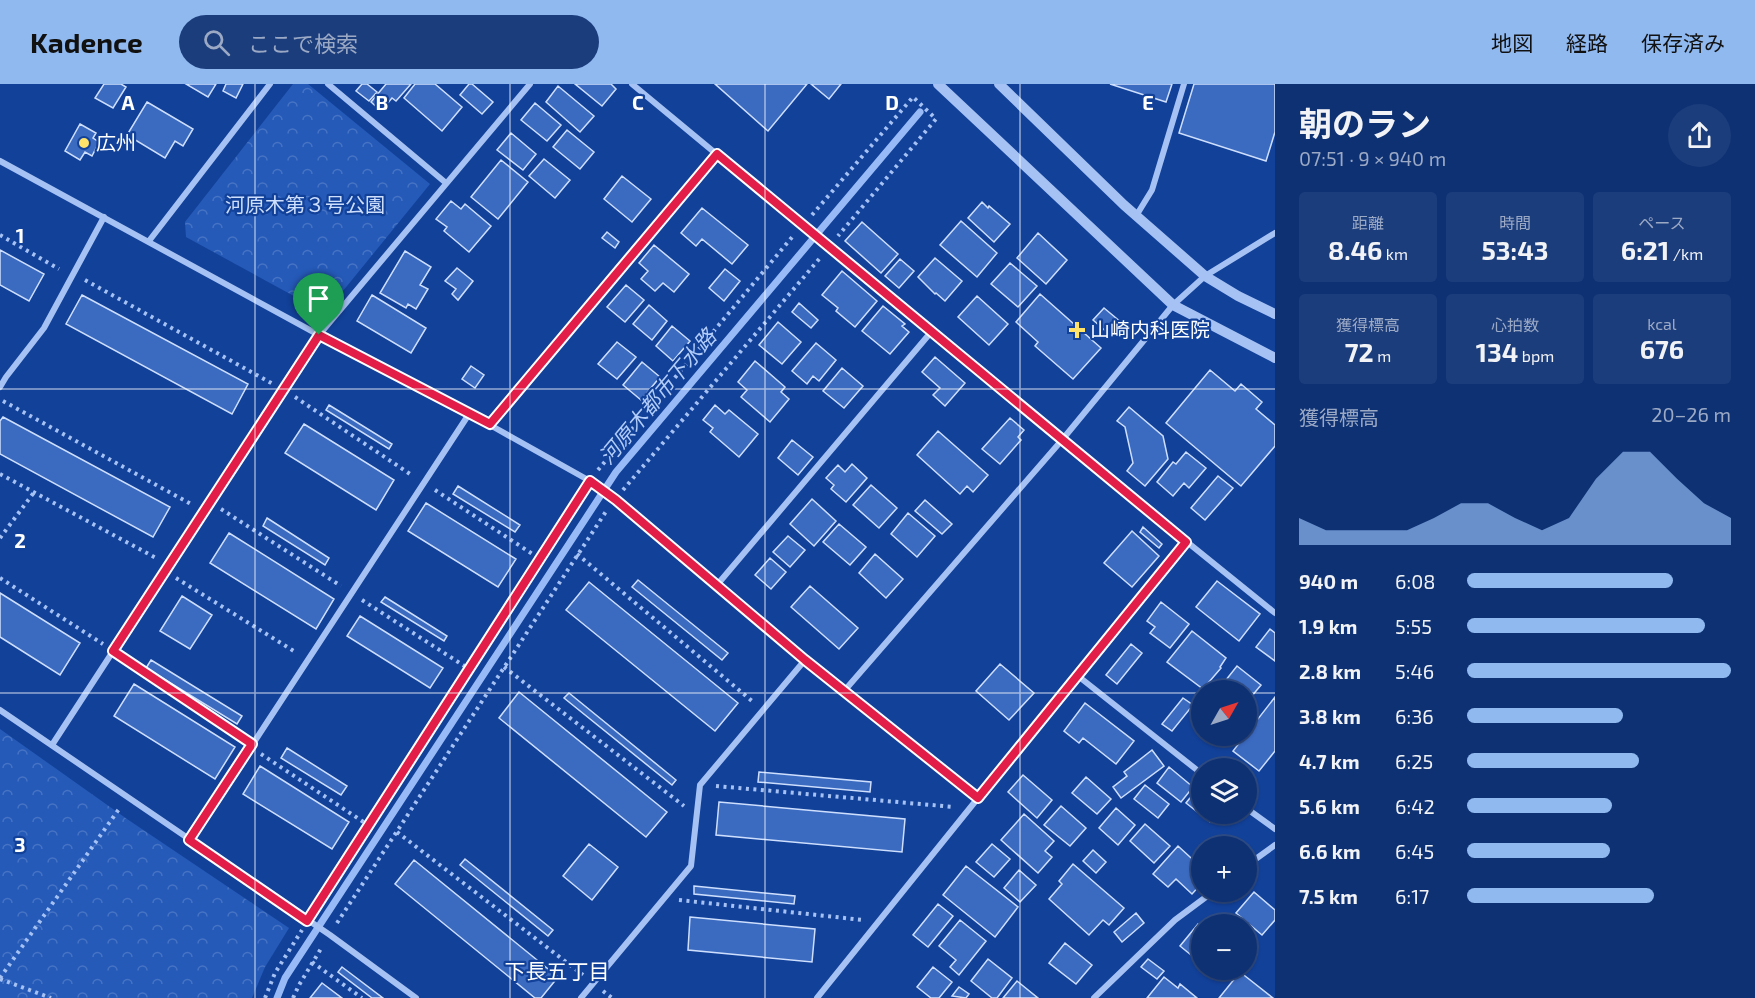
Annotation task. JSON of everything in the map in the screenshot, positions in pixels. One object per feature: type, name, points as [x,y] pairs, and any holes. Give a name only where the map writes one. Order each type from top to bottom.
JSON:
[{"type":"street","points":[[149,241],[270,84]]},
{"type":"street","points":[[328,84],[446,183]]},
{"type":"street","points":[[52,745],[319,335],[530,84]]},
{"type":"street","points":[[632,84],[1275,613]]},
{"type":"street","points":[[938,84],[1173,305],[1275,358]]},
{"type":"street","points":[[999,84],[1136,216],[1205,276],[1238,296],[1275,314]]},
{"type":"street","points":[[1136,216],[1152,190],[1184,84]]},
{"type":"street","points":[[490,424],[717,154]]},
{"type":"street","points":[[0,161],[319,335],[490,424],[590,481],[616,500],[805,660],[978,798]]},
{"type":"street","points":[[0,387],[44,328],[104,217]]},
{"type":"street","points":[[845,690],[1062,440],[1173,305],[1205,276],[1275,233]]},
{"type":"street","points":[[717,585],[932,331]]},
{"type":"street","points":[[189,840],[469,414]]},
{"type":"street","points":[[817,998],[1186,542]]},
{"type":"street","points":[[581,998],[691,866],[700,785],[805,660]]},
{"type":"street","points":[[1078,676],[1191,765]]},
{"type":"street","points":[[0,710],[330,935],[416,998]]},
{"type":"street","points":[[1257,816],[1275,829]]},
{"type":"street","points":[[1257,858],[1275,845]]},
{"type":"street","points":[[1094,998],[1175,920],[1199,902]]},
{"type":"path","points":[[266,998],[275,973],[307,921],[590,481],[912,97],[936,119],[602,516],[312,962],[293,998]]},
{"type":"path","points":[[0,399],[204,511]]},
{"type":"path","points":[[0,474],[35,491],[167,568],[308,660]]},
{"type":"path","points":[[0,538],[35,491]]},
{"type":"path","points":[[577,554],[762,710]]},
{"type":"path","points":[[0,578],[252,744],[256,751],[368,825]]},
{"type":"path","points":[[504,667],[697,816]]},
{"type":"path","points":[[700,785],[956,807]]},
{"type":"path","points":[[51,998],[0,979],[119,808]]},
{"type":"path","points":[[397,832],[612,998]]},
{"type":"path","points":[[663,898],[866,921]]},
{"type":"path","points":[[312,962],[362,998]]},
{"type":"green space","name":"河原木第３号公園","points":[[293,84],[308,84],[430,184],[325,313],[186,237],[185,222]]},
{"type":"green space","points":[[0,729],[127,819],[289,928],[265,967],[252,998],[0,998]]},
{"type":"building","points":[[104,84],[121,84],[126,87],[113,108],[95,98]]},
{"type":"building","points":[[186,84],[216,84],[208,97]]},
{"type":"building","points":[[226,84],[243,84],[236,98],[223,91]]},
{"type":"building","points":[[362,84],[367,84],[377,92],[369,101],[356,91]]},
{"type":"building","points":[[386,84],[411,84],[396,101],[392,98],[381,111],[371,102]]},
{"type":"building","points":[[415,84],[435,84],[462,107],[442,131],[404,98]]},
{"type":"building","points":[[469,84],[493,102],[482,114],[460,95]]},
{"type":"building","points":[[575,84],[611,84],[616,89],[602,106]]},
{"type":"building","points":[[715,84],[807,84],[768,131]]},
{"type":"building","points":[[811,84],[841,84],[829,99]]},
{"type":"building","points":[[1110,84],[1172,84],[1166,102]]},
{"type":"building","points":[[1194,84],[1275,84],[1275,132],[1266,161],[1179,133]]},
{"type":"building","points":[[558,86],[594,116],[580,132],[546,102]]},
{"type":"building","points":[[147,102],[193,129],[183,146],[175,141],[165,158],[127,135]]},
{"type":"building","points":[[535,103],[561,125],[547,141],[521,120]]},
{"type":"building","points":[[80,124],[96,133],[93,138],[99,142],[92,156],[85,152],[80,160],[65,151]]},
{"type":"building","points":[[567,130],[594,152],[580,169],[553,147]]},
{"type":"building","points":[[511,133],[536,154],[523,170],[497,150]]},
{"type":"building","points":[[544,159],[570,180],[555,198],[529,176]]},
{"type":"building","points":[[501,160],[528,182],[498,219],[471,197]]},
{"type":"building","points":[[622,176],[651,199],[632,222],[604,199]]},
{"type":"building","points":[[451,201],[461,209],[465,204],[491,226],[469,252],[444,231],[447,227],[436,219]]},
{"type":"building","points":[[982,202],[1010,224],[994,242],[968,218]]},
{"type":"building","points":[[702,208],[748,245],[732,264],[702,239],[696,246],[681,233]]},
{"type":"building","points":[[961,221],[997,253],[977,277],[940,245]]},
{"type":"building","points":[[862,222],[898,254],[881,273],[845,241]]},
{"type":"building","points":[[607,232],[619,242],[615,248],[602,238]]},
{"type":"building","points":[[1038,233],[1067,260],[1046,284],[1017,258]]},
{"type":"building","points":[[654,245],[689,274],[674,292],[663,283],[655,291],[641,279],[648,271],[639,263]]},
{"type":"building","points":[[0,250],[44,274],[29,301],[0,285]]},
{"type":"building","points":[[405,251],[431,267],[420,285],[428,289],[416,309],[408,304],[406,308],[380,293]]},
{"type":"building","points":[[935,258],[962,281],[945,301],[918,277]]},
{"type":"building","points":[[900,259],[914,271],[899,288],[885,276]]},
{"type":"building","points":[[1010,263],[1037,286],[1018,307],[991,284]]},
{"type":"building","points":[[457,268],[473,281],[458,300],[452,294],[456,289],[445,281]]},
{"type":"building","points":[[725,269],[740,281],[724,301],[709,288]]},
{"type":"building","points":[[842,271],[877,301],[855,327],[836,311],[838,308],[822,295]]},
{"type":"building","points":[[626,285],[644,300],[625,322],[607,307]]},
{"type":"building","points":[[1040,294],[1101,348],[1073,379],[1035,346],[1038,342],[1016,322]]},
{"type":"building","points":[[82,295],[248,384],[232,414],[66,324]]},
{"type":"building","points":[[372,295],[426,328],[411,353],[357,321]]},
{"type":"building","points":[[977,296],[1008,324],[989,345],[958,317]]},
{"type":"building","points":[[799,303],[818,320],[811,328],[792,312]]},
{"type":"building","points":[[649,305],[667,321],[652,340],[633,324]]},
{"type":"building","points":[[883,306],[905,324],[902,326],[909,332],[890,354],[862,331]]},
{"type":"building","points":[[1104,308],[1122,323],[1110,335],[1093,320]]},
{"type":"building","points":[[778,322],[801,342],[782,364],[759,345]]},
{"type":"building","points":[[672,326],[690,341],[673,361],[656,346]]},
{"type":"building","points":[[617,342],[636,357],[617,379],[598,364]]},
{"type":"building","points":[[816,343],[836,360],[819,381],[813,376],[807,384],[792,371]]},
{"type":"building","points":[[935,357],[965,383],[945,406],[933,395],[940,388],[922,372]]},
{"type":"building","points":[[755,361],[785,387],[781,392],[789,399],[770,422],[741,397],[747,390],[738,382]]},
{"type":"building","points":[[642,362],[660,377],[641,400],[623,385]]},
{"type":"building","points":[[471,366],[484,375],[475,388],[462,379]]},
{"type":"building","points":[[842,368],[863,386],[844,408],[823,391]]},
{"type":"building","points":[[1210,370],[1235,391],[1241,384],[1262,402],[1256,409],[1275,425],[1275,446],[1241,486],[1166,423]]},
{"type":"building","points":[[329,405],[392,444],[389,449],[326,410]]},
{"type":"building","points":[[715,405],[725,414],[729,410],[758,434],[739,457],[710,432],[713,428],[703,420]]},
{"type":"building","points":[[1129,407],[1163,436],[1168,459],[1145,486],[1127,471],[1133,463],[1125,427],[1117,421]]},
{"type":"building","points":[[3,417],[170,507],[153,537],[0,454],[0,421]]},
{"type":"building","points":[[1010,418],[1024,430],[1018,437],[1021,440],[1000,464],[982,449]]},
{"type":"building","points":[[304,424],[394,480],[376,510],[285,453]]},
{"type":"building","points":[[938,431],[988,475],[973,492],[967,486],[960,494],[917,455]]},
{"type":"building","points":[[792,440],[813,457],[798,475],[778,458]]},
{"type":"building","points":[[1186,452],[1206,468],[1189,488],[1184,483],[1173,496],[1157,482],[1173,462],[1176,464]]},
{"type":"building","points":[[852,464],[867,478],[846,502],[831,489],[834,485],[826,478],[838,465],[845,472]]},
{"type":"building","points":[[1218,476],[1233,488],[1205,520],[1191,508]]},
{"type":"building","points":[[871,485],[897,508],[879,528],[853,505]]},
{"type":"building","points":[[458,486],[520,525],[515,532],[453,494]]},
{"type":"building","points":[[812,499],[836,521],[814,546],[790,524]]},
{"type":"building","points":[[925,500],[952,524],[942,534],[915,511]]},
{"type":"building","points":[[426,503],[516,559],[498,587],[408,531]]},
{"type":"building","points":[[908,513],[935,536],[917,557],[891,534]]},
{"type":"building","points":[[267,518],[329,558],[325,565],[263,526]]},
{"type":"building","points":[[839,524],[866,547],[850,565],[823,542]]},
{"type":"building","points":[[1143,527],[1162,544],[1159,548],[1140,532]]},
{"type":"building","points":[[1132,531],[1159,556],[1132,587],[1104,563]]},
{"type":"building","points":[[229,533],[334,599],[316,629],[210,563]]},
{"type":"building","points":[[788,536],[805,550],[790,567],[773,552]]},
{"type":"building","points":[[875,554],[903,579],[886,598],[859,573]]},
{"type":"building","points":[[770,558],[786,572],[771,589],[755,575]]},
{"type":"building","points":[[638,580],[728,653],[722,660],[632,587]]},
{"type":"building","points":[[1217,581],[1260,614],[1239,641],[1196,607]]},
{"type":"building","points":[[589,582],[738,703],[715,731],[566,610]]},
{"type":"building","points":[[810,586],[858,628],[839,649],[791,607]]},
{"type":"building","points":[[0,593],[80,643],[60,675],[0,637]]},
{"type":"building","points":[[182,596],[212,615],[190,649],[160,631]]},
{"type":"building","points":[[385,597],[447,636],[444,641],[381,602]]},
{"type":"building","points":[[1161,602],[1189,624],[1170,648],[1150,633],[1155,627],[1147,621]]},
{"type":"building","points":[[360,616],[443,668],[430,688],[347,636]]},
{"type":"building","points":[[1270,629],[1275,633],[1275,661],[1256,647]]},
{"type":"building","points":[[1192,631],[1226,658],[1211,680],[1191,680],[1167,662]]},
{"type":"building","points":[[1131,644],[1142,653],[1117,684],[1106,675]]},
{"type":"building","points":[[151,660],[242,716],[237,724],[146,668]]},
{"type":"building","points":[[1000,664],[1034,693],[1009,720],[976,691]]},
{"type":"building","points":[[1237,666],[1255,680],[1226,680]]},
{"type":"building","points":[[134,684],[235,747],[215,779],[114,716]]},
{"type":"building","points":[[519,692],[667,812],[646,837],[499,718]]},
{"type":"building","points":[[569,693],[676,780],[672,785],[564,698]]},
{"type":"building","points":[[1275,697],[1275,751],[1259,771],[1257,758],[1242,758],[1233,751],[1237,746],[1257,746],[1257,720]]},
{"type":"building","points":[[1183,698],[1191,704],[1191,707],[1172,731],[1162,724]]},
{"type":"building","points":[[1085,703],[1134,741],[1116,764],[1083,738],[1079,743],[1064,731]]},
{"type":"building","points":[[287,748],[347,786],[341,795],[281,758]]},
{"type":"building","points":[[1152,750],[1164,766],[1121,798],[1113,787],[1127,776],[1124,772]]},
{"type":"building","points":[[260,766],[349,822],[332,849],[243,794]]},
{"type":"building","points":[[1169,767],[1191,785],[1191,790],[1181,802],[1157,783]]},
{"type":"building","points":[[759,772],[871,782],[870,792],[758,782]]},
{"type":"building","points":[[1023,775],[1052,800],[1037,818],[1008,792]]},
{"type":"building","points":[[1086,777],[1111,799],[1097,814],[1072,793]]},
{"type":"building","points":[[1145,785],[1169,804],[1158,818],[1134,799]]},
{"type":"building","points":[[1191,797],[1191,807],[1186,803]]},
{"type":"building","points":[[719,802],[905,819],[902,852],[716,835]]},
{"type":"building","points":[[1061,806],[1086,828],[1070,846],[1044,825]]},
{"type":"building","points":[[1116,808],[1135,825],[1118,845],[1099,828]]},
{"type":"building","points":[[1024,814],[1054,841],[1045,851],[1052,857],[1038,873],[1001,840]]},
{"type":"building","points":[[1145,824],[1170,846],[1154,863],[1130,841]]},
{"type":"building","points":[[589,844],[618,867],[592,900],[563,876]]},
{"type":"building","points":[[992,844],[1010,859],[994,877],[976,862]]},
{"type":"building","points":[[1178,846],[1191,858],[1191,893],[1176,879],[1168,887],[1153,874]]},
{"type":"building","points":[[1093,850],[1106,862],[1096,873],[1083,861]]},
{"type":"building","points":[[465,859],[553,930],[548,936],[460,865]]},
{"type":"building","points":[[414,860],[558,977],[541,998],[535,998],[395,884]]},
{"type":"building","points":[[1073,864],[1124,908],[1109,925],[1103,920],[1089,935],[1049,899],[1062,884],[1059,881]]},
{"type":"building","points":[[966,866],[1018,907],[995,937],[943,895]]},
{"type":"building","points":[[1019,870],[1036,885],[1020,902],[1004,888]]},
{"type":"building","points":[[694,886],[795,896],[794,904],[694,894]]},
{"type":"building","points":[[1257,895],[1275,910],[1275,920],[1262,935],[1257,931],[1257,914],[1236,913],[1245,902],[1257,902]]},
{"type":"building","points":[[938,904],[953,916],[928,947],[913,935]]},
{"type":"building","points":[[1136,913],[1144,923],[1122,942],[1114,932]]},
{"type":"building","points":[[690,917],[815,929],[812,962],[688,950]]},
{"type":"building","points":[[960,920],[986,941],[959,975],[950,967],[956,960],[939,946]]},
{"type":"building","points":[[1191,933],[1191,955],[1180,946]]},
{"type":"building","points":[[1065,943],[1092,965],[1076,984],[1049,963]]},
{"type":"building","points":[[988,959],[1012,978],[997,998],[992,998],[971,981]]},
{"type":"building","points":[[1148,959],[1164,971],[1157,979],[1141,967]]},
{"type":"building","points":[[342,967],[383,998],[372,998],[338,972]]},
{"type":"building","points":[[933,967],[952,982],[939,998],[931,998],[917,987]]},
{"type":"building","points":[[1164,977],[1178,988],[1180,984],[1197,998],[1147,998]]},
{"type":"building","points":[[1234,980],[1250,980],[1273,998],[1219,998]]},
{"type":"building","points":[[1017,981],[1038,998],[1003,998]]},
{"type":"building","points":[[322,983],[342,998],[310,998]]},
{"type":"building","points":[[959,987],[969,994],[966,998],[952,996]]},
{"type":"waterway","name":"河原木都市下水路","points":[[277,998],[285,978],[616,472],[920,112]]},
{"type":"place","name":"広州","points":[[84,143]]},
{"type":"place","name":"山崎内科医院","points":[[1077,330]]},
{"type":"district","name":"下長五丁目","points":[[557,972]]},
{"type":"route","points":[[717,154],[1186,542],[978,798],[805,660],[616,500],[590,481],[307,921],[189,840],[252,744],[113,651],[319,335],[490,424],[717,154]]}]
